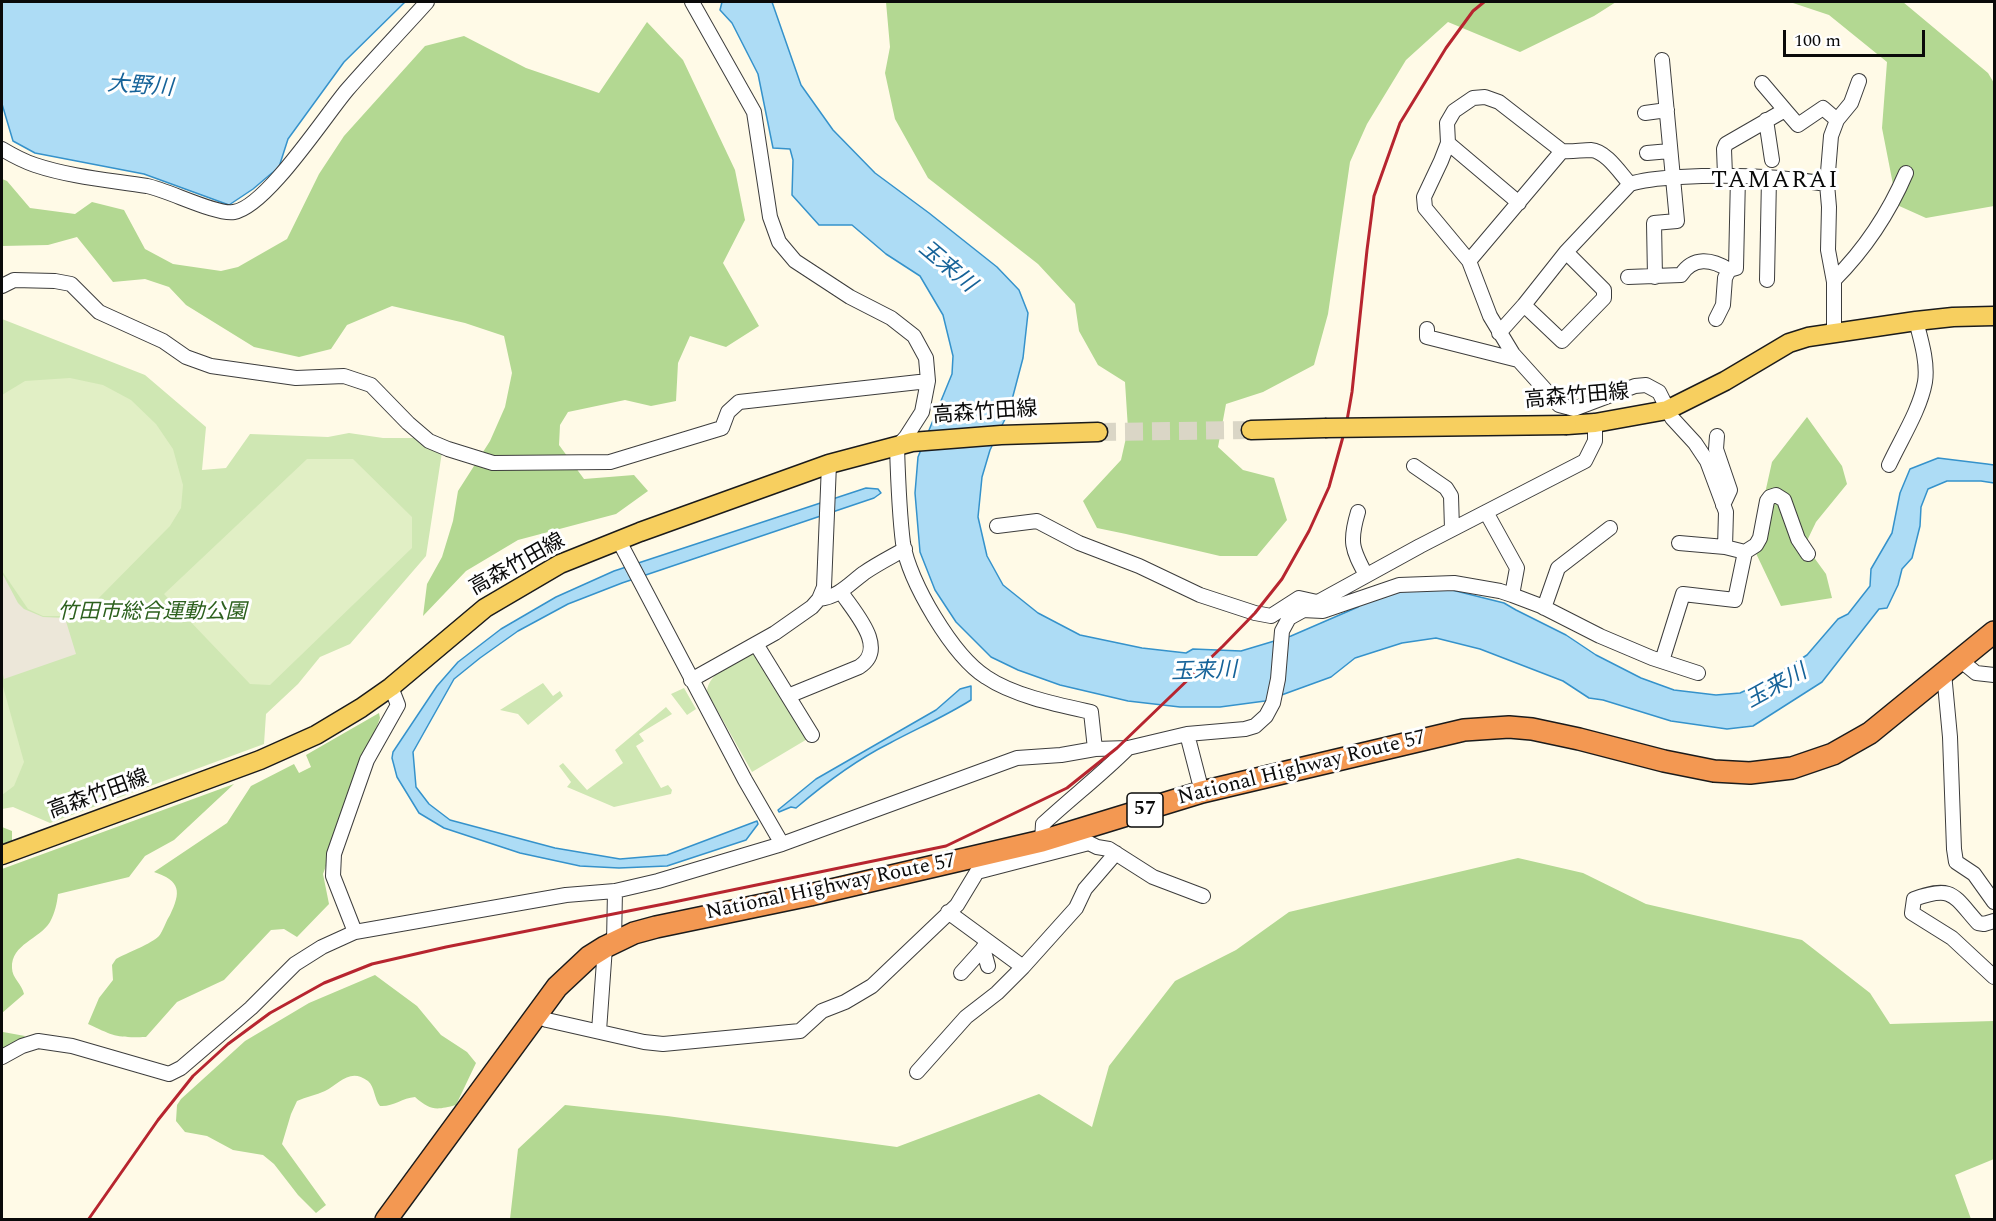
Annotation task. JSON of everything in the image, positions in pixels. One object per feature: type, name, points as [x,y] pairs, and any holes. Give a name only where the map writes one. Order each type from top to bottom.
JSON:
[{"type":"highway","name":"National Highway Route 57","points":[[386,1220],[557,987],[574,970],[609,945],[634,933],[1042,841],[1202,792],[1441,734],[1509,727],[1556,733],[1697,769],[1732,773],[1770,772],[1809,763],[1852,744],[1995,632]]},
{"type":"main road","name":"高森竹田線","points":[[1251,430],[1595,423],[1667,410],[1725,381],[1789,343],[1808,337],[1916,321],[1995,316]]},
{"type":"main road","name":"高森竹田線","points":[[2,855],[182,789],[297,744],[332,727],[391,687],[485,608],[560,564],[619,541],[829,472],[905,444],[1022,434],[1098,432]]},
{"type":"street","points":[[2,149],[34,164],[68,173],[150,187],[218,210],[234,212],[250,205],[284,171],[347,90],[427,2]]},
{"type":"street","points":[[692,2],[754,112],[770,217],[779,242],[795,261],[850,297],[891,318],[914,336],[926,358],[928,381],[922,412],[906,437],[905,444],[905,549],[919,587],[935,618],[952,644],[986,677],[1005,687],[1050,703],[1091,712],[1095,749]]},
{"type":"street","points":[[1655,277],[1654,223],[1677,221],[1662,60]]},
{"type":"street","points":[[1834,333],[1834,280],[1828,250],[1827,184],[1831,136],[1837,120],[1851,103],[1858,81]]},
{"type":"street","points":[[1762,83],[1798,125],[1823,108],[1837,120]]},
{"type":"street","points":[[1630,184],[1604,156],[1593,150],[1562,151],[1499,102],[1485,97],[1473,98],[1454,111],[1447,123],[1448,143],[1424,197],[1425,208],[1468,261],[1499,333],[1518,360],[1559,405],[1568,408],[1580,407],[1635,386],[1646,385],[1659,393],[1667,410],[1707,460],[1726,512],[1725,547]]},
{"type":"street","points":[[1645,113],[1666,110]]},
{"type":"street","points":[[1716,319],[1723,305],[1725,278],[1729,270],[1736,268],[1731,175],[1724,149],[1726,144],[1785,110]]},
{"type":"street","points":[[1766,120],[1772,160]]},
{"type":"street","points":[[1448,143],[1519,203]]},
{"type":"street","points":[[1468,261],[1562,151]]},
{"type":"street","points":[[1647,153],[1670,151]]},
{"type":"street","points":[[1834,280],[1874,235],[1893,203],[1906,173]]},
{"type":"street","points":[[1499,333],[1566,252],[1630,184],[1674,178],[1731,175],[1797,179],[1827,184]]},
{"type":"street","points":[[1767,280],[1769,178]]},
{"type":"street","points":[[1524,305],[1562,341],[1604,298],[1604,290],[1566,252]]},
{"type":"street","points":[[1628,277],[1681,275],[1687,266],[1697,262],[1718,262],[1729,270]]},
{"type":"street","points":[[2,286],[14,280],[55,281],[71,284],[99,312],[163,341],[186,357],[211,366],[296,378],[344,376],[371,385],[429,441],[493,463],[610,462],[722,428],[728,412],[739,402],[928,381]]},
{"type":"street","points":[[1889,465],[1918,405],[1925,381],[1923,347],[1916,321]]},
{"type":"street","points":[[1427,329],[1427,337],[1518,360]]},
{"type":"street","points":[[2,1057],[22,1046],[38,1041],[72,1046],[169,1074],[182,1068],[250,1008],[295,964],[322,947],[356,932],[566,895],[615,891],[658,881],[782,844],[1017,758],[1061,755],[1095,749],[1128,748],[1186,734],[1245,729],[1255,726],[1266,716],[1273,703],[1278,679],[1282,631],[1288,618],[1452,529],[1585,461],[1595,441],[1595,423]]},
{"type":"street","points":[[1717,436],[1716,449],[1730,490],[1723,505]]},
{"type":"street","points":[[1414,466],[1446,488],[1451,496],[1452,529]]},
{"type":"street","points":[[692,680],[776,633],[812,607],[819,599],[824,587],[829,472]]},
{"type":"street","points":[[1662,661],[1683,594],[1735,600],[1745,552],[1756,545],[1760,538],[1767,501],[1770,497],[1776,495],[1784,500],[1798,539],[1808,554]]},
{"type":"street","points":[[1358,512],[1353,527],[1353,552],[1366,575]]},
{"type":"street","points":[[1486,512],[1516,568],[1512,596]]},
{"type":"street","points":[[997,526],[1037,520],[1079,543],[1139,566],[1200,596],[1255,613],[1271,616],[1299,598],[1317,602]]},
{"type":"street","points":[[1544,608],[1558,568],[1610,528]]},
{"type":"street","points":[[619,541],[745,780],[782,844]]},
{"type":"street","points":[[1679,543],[1725,547],[1745,552]]},
{"type":"street","points":[[819,599],[841,592],[864,573],[905,549]]},
{"type":"street","points":[[1302,610],[1323,611],[1399,585],[1454,583],[1500,591],[1544,608],[1600,636],[1662,661],[1698,672]]},
{"type":"street","points":[[788,696],[858,667],[870,656],[872,645],[869,635],[841,592]]},
{"type":"street","points":[[756,644],[812,735]]},
{"type":"street","points":[[1995,675],[1976,674],[1952,667],[1950,736],[1956,862],[1974,874],[1995,902]]},
{"type":"street","points":[[356,932],[333,876],[334,854],[367,760],[398,705],[391,687]]},
{"type":"street","points":[[1186,734],[1202,792]]},
{"type":"street","points":[[1042,841],[1043,824],[1070,798],[1104,773],[1128,748]]},
{"type":"street","points":[[535,1015],[547,1020],[644,1042],[663,1044],[800,1031],[822,1011],[845,1002],[872,986],[957,905],[977,872],[1089,843],[1116,853],[1154,877],[1203,896]]},
{"type":"street","points":[[917,1072],[966,1017],[997,993],[1023,967],[1076,908],[1085,889],[1116,853]]},
{"type":"street","points":[[599,1030],[615,891]]},
{"type":"street","points":[[1995,921],[1984,924],[1978,922],[1954,894],[1935,891],[1914,899],[1912,913],[1952,938],[1995,977]]},
{"type":"street","points":[[948,912],[986,946],[1023,967]]},
{"type":"street","points":[[986,946],[988,966]]},
{"type":"street","points":[[961,973],[986,946]]},
{"type":"green space","points":[[886,2],[1616,2],[1594,16],[1520,52],[1448,22],[1406,60],[1367,124],[1350,162],[1328,314],[1314,365],[1263,392],[1226,404],[1218,447],[1243,470],[1274,478],[1287,520],[1257,556],[1220,556],[1097,528],[1083,501],[1121,460],[1128,429],[1125,382],[1098,365],[1079,331],[1075,304],[1038,264],[928,178],[895,119],[885,73],[890,47]]},
{"type":"green space","points":[[1790,2],[1903,2],[1988,73],[1994,83],[1994,206],[1926,218],[1897,205],[1882,128],[1887,62],[1829,15]]},
{"type":"green space","points":[[647,22],[683,60],[735,170],[745,220],[723,263],[759,326],[726,347],[690,336],[678,363],[676,401],[651,406],[625,400],[568,412],[560,425],[559,445],[584,479],[634,475],[648,491],[616,514],[518,540],[466,571],[423,616],[427,584],[442,557],[453,521],[458,491],[490,441],[505,407],[512,373],[504,336],[465,323],[392,306],[347,325],[331,349],[299,357],[254,347],[186,305],[169,287],[145,279],[113,282],[77,237],[48,245],[2,246],[2,179],[7,181],[30,208],[75,214],[92,202],[124,210],[145,249],[173,264],[221,271],[238,267],[287,239],[319,174],[344,136],[425,46],[464,36],[526,68],[599,93]]},
{"type":"green space","name":"竹田市総合運動公園","points":[[2,319],[145,375],[206,427],[202,470],[226,468],[250,434],[328,437],[349,433],[383,438],[417,438],[442,452],[426,556],[350,644],[320,657],[298,684],[266,714],[264,744],[50,823],[13,807],[2,809]]},
{"type":"green space","points":[[70,378],[103,385],[131,400],[156,424],[173,449],[183,485],[181,508],[170,526],[88,609],[67,616],[43,616],[28,609],[2,571],[2,395],[25,381]]},
{"type":"green space","points":[[1807,417],[1842,466],[1847,484],[1816,522],[1805,545],[1826,574],[1832,598],[1781,606],[1753,547],[1772,462]]},
{"type":"green space","points":[[307,459],[353,459],[412,517],[412,548],[270,685],[250,684],[164,594]]},
{"type":"green space","points":[[752,652],[757,654],[809,738],[752,772],[707,692],[717,673]]},
{"type":"green space","points":[[2,683],[24,762],[14,786],[2,795]]},
{"type":"green space","points":[[543,683],[553,696],[560,691],[563,696],[528,725],[518,714],[500,710]]},
{"type":"green space","points":[[684,688],[696,709],[687,715],[671,694]]},
{"type":"green space","points":[[666,707],[672,714],[639,734],[644,741],[636,746],[661,788],[668,785],[672,790],[671,794],[614,807],[567,787],[571,782],[559,766],[563,763],[587,790],[623,763],[615,750]]},
{"type":"green space","points":[[379,713],[380,718],[323,874],[329,904],[297,937],[284,929],[271,930],[224,980],[177,1002],[146,1037],[115,1035],[88,1024],[99,998],[113,980],[112,965],[116,959],[156,939],[174,907],[177,894],[174,883],[154,872],[227,823],[251,786],[294,764],[299,773],[311,767],[306,755]]},
{"type":"green space","points":[[234,784],[174,840],[145,856],[129,877],[58,894],[50,922],[16,953],[12,972],[24,994],[2,1013],[2,869]]},
{"type":"green space","points":[[2,827],[12,831],[12,844],[2,847]]},
{"type":"green space","points":[[1518,858],[1583,873],[1646,904],[1802,940],[1870,993],[1890,1024],[1994,1021],[1994,1159],[1955,1175],[1971,1219],[510,1219],[518,1149],[565,1105],[667,1116],[897,1147],[1039,1094],[1092,1127],[1109,1066],[1175,981],[1236,950],[1289,912]]},
{"type":"green space","points":[[375,975],[417,1006],[441,1035],[467,1052],[476,1063],[456,1105],[449,1107],[430,1107],[415,1097],[380,1106],[368,1081],[356,1076],[345,1078],[325,1091],[297,1101],[282,1144],[326,1205],[316,1213],[298,1195],[274,1164],[263,1155],[233,1150],[207,1136],[185,1132],[176,1121],[177,1105],[181,1099],[245,1041],[309,1003]]},
{"type":"green space","points":[[2,1030],[25,1036],[21,1041],[2,1052]]},
{"type":"shaded area","points":[[2,573],[18,603],[24,609],[43,617],[65,618],[76,654],[4,679],[2,669]]},
{"type":"water","name":"大野川","points":[[2,2],[405,2],[344,62],[288,139],[279,167],[229,205],[144,174],[35,153],[13,141],[2,104]]},
{"type":"water","name":"玉来川","points":[[722,2],[772,2],[801,85],[833,130],[875,173],[997,267],[1019,290],[1028,313],[1023,358],[1009,411],[990,450],[982,477],[978,517],[987,556],[1003,585],[1038,613],[1080,635],[1142,648],[1186,653],[1193,649],[1241,651],[1291,636],[1358,607],[1364,600],[1407,590],[1452,590],[1504,603],[1566,635],[1596,655],[1641,678],[1674,690],[1716,695],[1740,693],[1768,680],[1807,655],[1838,619],[1848,614],[1870,586],[1871,569],[1892,533],[1900,493],[1910,469],[1938,458],[1994,465],[1994,483],[1947,481],[1928,489],[1921,507],[1920,526],[1912,558],[1902,569],[1898,585],[1887,608],[1879,609],[1822,682],[1753,726],[1727,729],[1671,721],[1603,700],[1589,698],[1563,681],[1480,649],[1436,638],[1402,643],[1355,658],[1331,677],[1265,701],[1220,707],[1180,707],[1128,701],[1060,685],[1018,670],[991,657],[956,622],[935,590],[920,552],[915,493],[918,457],[952,374],[953,356],[943,315],[920,276],[886,254],[852,225],[819,225],[792,195],[793,160],[790,149],[773,148],[758,74],[732,23],[720,10]]},
{"type":"water","points":[[866,488],[878,489],[881,493],[874,498],[622,583],[568,604],[518,631],[454,679],[413,752],[416,787],[429,804],[450,820],[555,848],[620,859],[667,855],[757,821],[758,824],[746,840],[667,866],[619,868],[580,866],[520,853],[444,828],[419,813],[397,777],[392,758],[393,752],[437,686],[458,662],[501,629],[556,597],[614,571]]},
{"type":"water","points":[[971,686],[971,700],[865,757],[829,781],[796,808],[791,807],[779,812],[778,810],[816,779],[936,710],[960,689]]},
{"type":"tunnel","points":[[1098,432],[1251,430]]},
{"type":"railway","points":[[88,1220],[158,1120],[193,1076],[228,1044],[270,1013],[324,983],[372,964],[446,947],[946,846],[1067,788],[1117,748],[1255,613],[1282,579],[1309,531],[1329,487],[1346,426],[1352,392],[1374,196],[1400,123],[1446,48],[1473,11],[1484,2]]},
{"type":"district","name":"TAMARAI","points":[[1775,182]]}]
